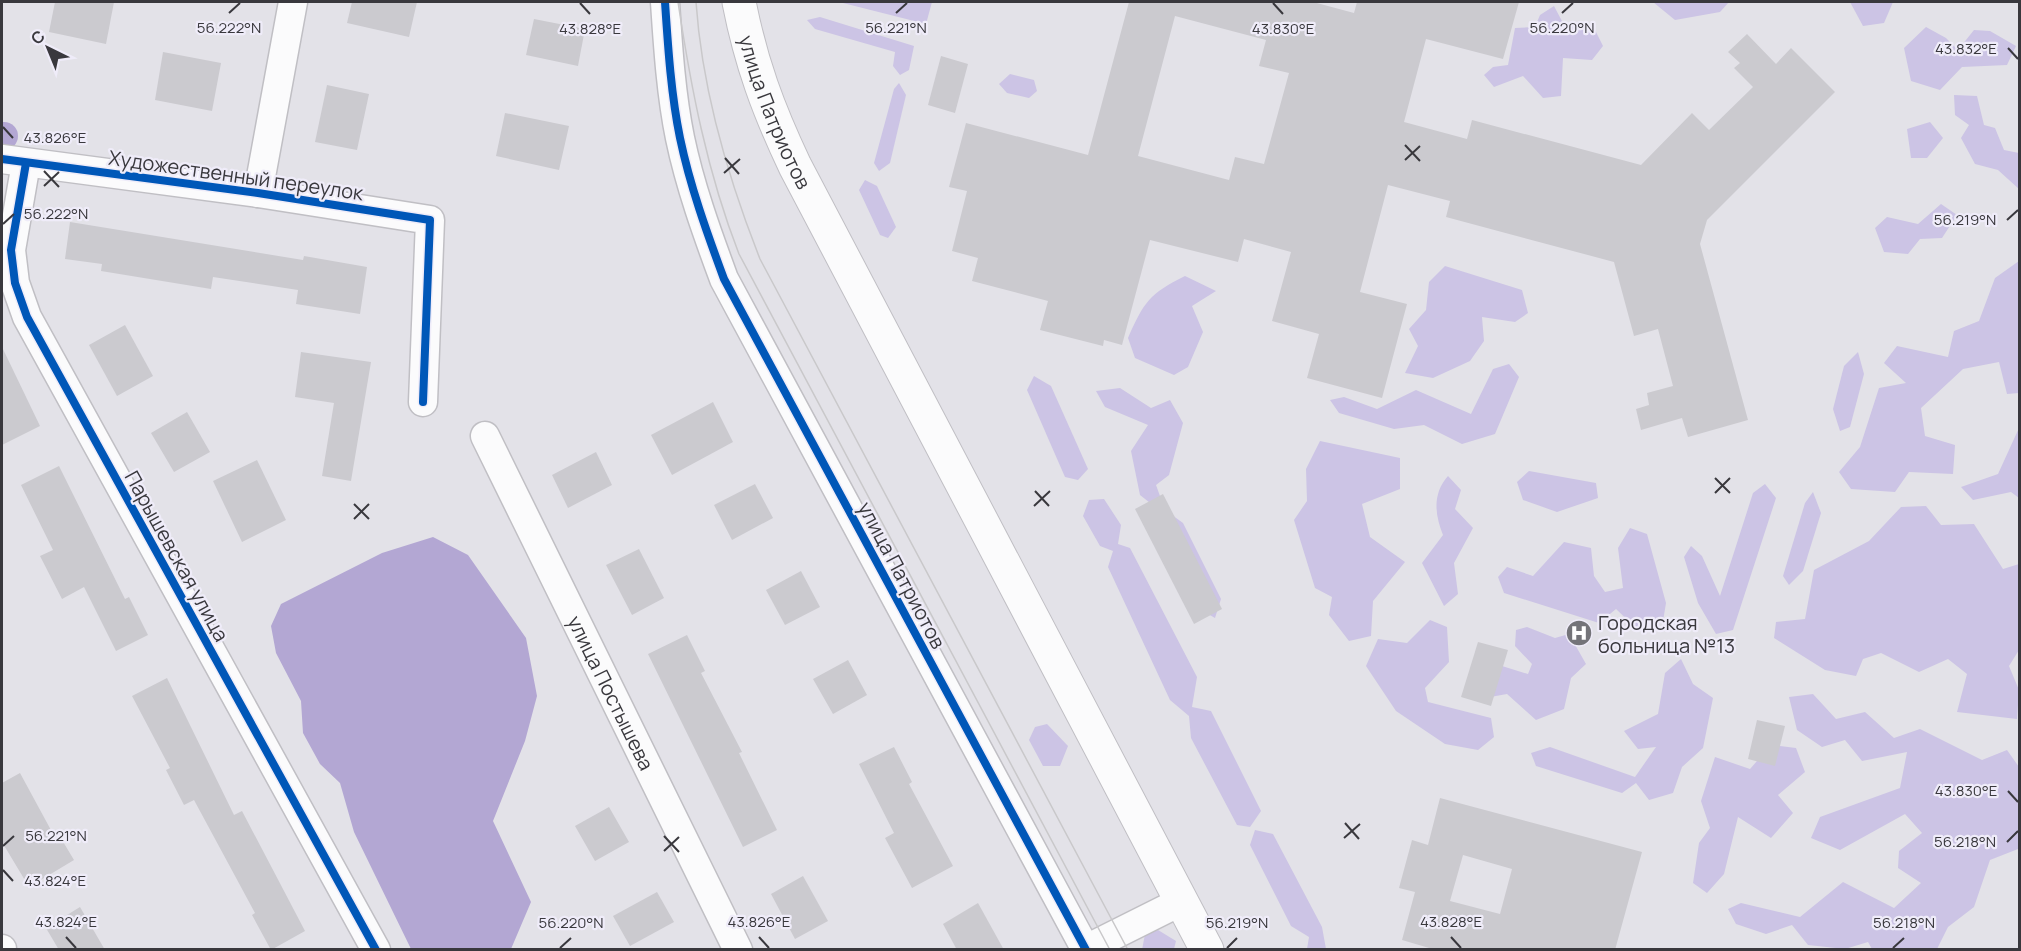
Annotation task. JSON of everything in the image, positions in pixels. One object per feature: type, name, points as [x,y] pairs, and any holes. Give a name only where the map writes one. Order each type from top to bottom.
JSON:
[{"type":"main road","name":"улица Патриотов","points":[[740,2],[747,44],[765,104],[795,166],[1207,950]]},
{"type":"street","points":[[258,193],[293,2]]},
{"type":"street","name":"улица Патриотов","points":[[665,2],[668,52],[680,139],[699,211],[724,279],[1085,949]]},
{"type":"street","name":"Художественный переулок","points":[[14,161],[258,193],[430,220],[423,402]]},
{"type":"street","name":"Парышевская улица","points":[[14,161],[11,250],[15,283],[27,317],[376,950]]},
{"type":"street","name":"улица Постышева","points":[[484,436],[738,950]]},
{"type":"street","points":[[1085,949],[1182,901]]},
{"type":"shaded area","points":[[839,2],[932,2],[926,24]]},
{"type":"shaded area","points":[[1653,2],[1729,2],[1720,12],[1675,20]]},
{"type":"shaded area","points":[[1850,2],[1893,2],[1884,23],[1863,26]]},
{"type":"shaded area","points":[[1554,6],[1563,23],[1594,28],[1603,46],[1592,60],[1563,58],[1561,96],[1543,98],[1523,76],[1494,87],[1484,75],[1493,67],[1508,65],[1515,28],[1535,27],[1540,15]]},
{"type":"shaded area","points":[[820,17],[914,46],[909,70],[900,75],[893,66],[895,52],[815,29],[807,20]]},
{"type":"shaded area","points":[[1926,27],[1946,38],[1958,50],[1974,30],[1990,31],[2016,46],[2007,65],[1962,67],[1940,90],[1911,81],[1904,48]]},
{"type":"shaded area","points":[[1010,74],[1034,80],[1037,91],[1029,98],[1007,93],[999,84]]},
{"type":"shaded area","points":[[899,83],[906,95],[890,163],[879,171],[874,163],[894,89]]},
{"type":"shaded area","points":[[1954,95],[1977,96],[1984,125],[1995,128],[2004,150],[2019,153],[2019,189],[1998,170],[1975,164],[1961,138],[1969,125],[1955,115]]},
{"type":"shaded area","points":[[1930,122],[1943,138],[1927,158],[1911,158],[1907,129]]},
{"type":"shaded area","points":[[865,180],[877,186],[896,227],[888,238],[880,235],[859,190]]},
{"type":"shaded area","points":[[1941,204],[1957,215],[1942,238],[1920,239],[1908,254],[1884,252],[1875,228],[1887,217],[1918,224]]},
{"type":"shaded area","points":[[2019,261],[2019,393],[2007,394],[1999,362],[1963,369],[1921,408],[1925,436],[1955,445],[1953,474],[1909,472],[1895,492],[1851,489],[1839,472],[1860,447],[1879,388],[1906,383],[1884,363],[1897,346],[1948,357],[1954,331],[1979,321],[1995,278]]},
{"type":"shaded area","points":[[1445,266],[1522,290],[1528,313],[1515,322],[1482,317],[1484,341],[1470,361],[1433,378],[1405,373],[1418,346],[1409,329],[1426,310],[1429,282]]},
{"type":"shaded area","points":[[1185,276],[1216,291],[1192,306],[1203,332],[1188,367],[1174,375],[1135,358],[1128,338],[1149,300],[1163,288]]},
{"type":"shaded area","points":[[1858,352],[1864,374],[1850,427],[1840,431],[1833,409],[1844,366]]},
{"type":"shaded area","points":[[1509,364],[1519,377],[1495,434],[1462,444],[1424,425],[1394,429],[1339,413],[1330,400],[1344,397],[1377,409],[1416,390],[1471,414],[1493,369]]},
{"type":"shaded area","points":[[1034,376],[1051,386],[1088,469],[1078,480],[1065,477],[1027,390]]},
{"type":"shaded area","points":[[1120,388],[1151,408],[1170,400],[1183,423],[1169,475],[1156,485],[1165,510],[1183,523],[1221,599],[1215,618],[1201,610],[1159,510],[1140,495],[1131,451],[1148,425],[1105,407],[1096,391]]},
{"type":"shaded area","points":[[2019,428],[2019,498],[2011,492],[1973,500],[1961,487],[1998,474]]},
{"type":"shaded area","points":[[1320,441],[1400,458],[1400,489],[1362,504],[1370,537],[1405,562],[1373,601],[1371,636],[1349,641],[1329,615],[1332,597],[1315,588],[1294,520],[1307,501],[1306,469]]},
{"type":"shaded area","points":[[1529,471],[1596,483],[1598,498],[1557,512],[1523,500],[1517,482]]},
{"type":"shaded area","points":[[1448,476],[1461,490],[1455,509],[1473,528],[1454,563],[1458,594],[1444,606],[1422,563],[1443,535],[1436,505],[1439,490]]},
{"type":"shaded area","points":[[1765,484],[1776,498],[1733,630],[1716,634],[1698,603],[1684,557],[1691,546],[1702,556],[1720,596],[1753,493]]},
{"type":"shaded area","points":[[1813,492],[1821,513],[1803,571],[1789,585],[1783,576],[1805,503]]},
{"type":"shaded area","points":[[1104,499],[1121,525],[1118,544],[1130,548],[1197,677],[1192,707],[1211,711],[1261,811],[1250,827],[1237,825],[1191,738],[1189,716],[1170,700],[1108,567],[1113,551],[1100,546],[1083,516],[1089,500]]},
{"type":"shaded area","points":[[1926,506],[1941,525],[1974,524],[2003,569],[2019,564],[2019,650],[2009,666],[2019,690],[2017,719],[1957,712],[1967,674],[1948,659],[1919,672],[1881,653],[1863,659],[1856,676],[1825,670],[1774,638],[1776,622],[1805,619],[1814,570],[1869,541],[1901,507]]},
{"type":"shaded area","points":[[1630,528],[1647,534],[1666,603],[1663,621],[1636,628],[1616,609],[1599,623],[1504,593],[1498,577],[1507,567],[1533,576],[1564,542],[1591,548],[1594,576],[1605,592],[1623,588],[1618,548]]},
{"type":"shaded area","points":[[433,537],[468,555],[526,638],[537,696],[525,741],[493,821],[531,902],[511,949],[411,949],[354,832],[340,783],[320,764],[303,733],[301,701],[276,653],[271,626],[281,604],[382,553]]},
{"type":"shaded area","points":[[1430,620],[1447,627],[1449,662],[1425,688],[1428,702],[1491,718],[1494,737],[1478,750],[1445,744],[1396,711],[1366,666],[1378,639],[1407,643]]},
{"type":"shaded area","points":[[1527,627],[1555,638],[1569,634],[1586,664],[1571,678],[1564,709],[1536,720],[1507,694],[1479,699],[1486,661],[1528,674],[1532,664],[1515,646],[1516,630]]},
{"type":"shaded area","points":[[1681,659],[1693,684],[1713,698],[1703,748],[1682,767],[1673,793],[1649,800],[1636,783],[1622,793],[1536,766],[1531,753],[1550,747],[1635,777],[1656,747],[1638,749],[1624,731],[1658,714],[1665,673]]},
{"type":"shaded area","points":[[1813,694],[1836,719],[1865,712],[1894,738],[1920,729],[1982,760],[2007,750],[2019,767],[2018,849],[1990,860],[1974,907],[1948,927],[1937,949],[1872,949],[1868,942],[1845,949],[1808,945],[1792,925],[1766,934],[1736,924],[1728,909],[1741,903],[1800,917],[1843,882],[1894,908],[1921,883],[1898,868],[1899,851],[1922,833],[1905,814],[1840,850],[1811,838],[1820,817],[1900,788],[1907,752],[1862,761],[1845,740],[1822,747],[1797,730],[1789,697]]},
{"type":"shaded area","points":[[1047,724],[1068,746],[1060,766],[1043,766],[1029,740],[1035,727]]},
{"type":"shaded area","points":[[1771,745],[1796,748],[1805,772],[1778,795],[1793,813],[1771,838],[1738,817],[1724,874],[1707,893],[1693,883],[1699,843],[1710,828],[1701,801],[1715,757],[1750,769]]},
{"type":"shaded area","points":[[1255,830],[1273,834],[1322,927],[1326,949],[1307,949],[1309,937],[1291,926],[1250,845]]},
{"type":"shaded area","points":[[1158,930],[1176,941],[1174,949],[1142,950],[1145,934]]},
{"type":"building","points":[[55,2],[114,2],[106,44],[49,32]]},
{"type":"building","points":[[352,2],[417,2],[409,37],[347,23]]},
{"type":"building","points":[[1129,2],[1313,2],[1354,13],[1357,2],[1519,2],[1503,59],[1426,39],[1404,122],[1467,139],[1472,120],[1641,165],[1692,113],[1709,130],[1753,87],[1734,68],[1740,63],[1728,52],[1747,34],[1776,64],[1791,48],[1835,92],[1707,220],[1700,244],[1748,420],[1688,437],[1682,418],[1641,430],[1636,409],[1649,405],[1647,393],[1673,386],[1658,329],[1634,336],[1614,262],[1446,217],[1450,201],[1388,185],[1360,292],[1407,304],[1382,398],[1307,378],[1319,334],[1272,321],[1291,252],[1244,239],[1238,262],[1150,240],[1122,345],[1104,340],[1103,346],[1040,330],[1048,301],[972,281],[978,258],[952,251],[967,191],[949,187],[966,123],[1088,155]],"holes":[[[1175,16],[1266,40],[1259,66],[1289,73],[1264,164],[1235,157],[1229,180],[1138,156]]]},
{"type":"building","points":[[534,19],[585,29],[578,66],[526,55]]},
{"type":"building","points":[[163,52],[221,63],[212,111],[155,100]]},
{"type":"building","points":[[941,56],[968,64],[955,113],[928,105]]},
{"type":"building","points":[[327,85],[369,94],[357,150],[315,142]]},
{"type":"building","points":[[505,113],[569,126],[559,170],[496,156]]},
{"type":"building","points":[[70,222],[303,260],[304,256],[367,267],[360,314],[296,304],[298,290],[213,277],[211,289],[101,271],[102,264],[65,259]]},
{"type":"building","points":[[125,325],[153,376],[117,396],[89,345]]},
{"type":"building","points":[[2,347],[40,426],[2,445]]},
{"type":"building","points":[[301,352],[371,362],[351,481],[322,476],[334,403],[295,397]]},
{"type":"building","points":[[713,402],[733,442],[672,475],[651,435]]},
{"type":"building","points":[[187,412],[210,452],[174,472],[151,433]]},
{"type":"building","points":[[596,452],[612,485],[568,508],[552,475]]},
{"type":"building","points":[[257,460],[286,520],[242,542],[213,481]]},
{"type":"building","points":[[59,466],[125,599],[129,597],[148,635],[116,651],[84,587],[62,599],[40,556],[53,550],[21,485]]},
{"type":"building","points":[[755,484],[773,518],[732,540],[714,505]]},
{"type":"building","points":[[1163,494],[1222,609],[1194,624],[1135,509]]},
{"type":"building","points":[[639,549],[664,598],[632,615],[606,565]]},
{"type":"building","points":[[801,571],[820,607],[785,625],[766,590]]},
{"type":"building","points":[[687,635],[705,671],[701,673],[742,752],[739,753],[777,830],[743,847],[648,654]]},
{"type":"building","points":[[1478,642],[1508,650],[1491,706],[1461,697]]},
{"type":"building","points":[[848,660],[867,695],[833,714],[813,679]]},
{"type":"building","points":[[167,678],[234,815],[242,811],[305,931],[271,950],[252,915],[255,913],[194,800],[184,805],[166,770],[170,768],[132,696]]},
{"type":"building","points":[[1757,720],[1785,726],[1775,766],[1748,759]]},
{"type":"building","points":[[894,747],[912,782],[909,784],[953,866],[912,888],[885,838],[894,833],[859,764]]},
{"type":"building","points":[[20,773],[52,832],[56,830],[74,860],[29,887],[2,842],[2,783]]},
{"type":"building","points":[[1440,798],[1642,852],[1615,950],[1436,950],[1402,940],[1415,892],[1399,888],[1412,840],[1428,845]],"holes":[[[1463,855],[1512,869],[1500,914],[1450,901]]]},
{"type":"building","points":[[609,807],[629,842],[595,861],[575,826]]},
{"type":"building","points":[[803,876],[828,921],[795,939],[771,894]]},
{"type":"building","points":[[657,892],[674,922],[630,946],[613,916]]},
{"type":"building","points":[[978,903],[1004,950],[957,950],[943,924]]},
{"type":"building","points":[[80,907],[105,950],[59,950],[46,928]]},
{"type":"tram line","points":[[678,2],[701,130],[718,192],[739,254],[1110,950]]},
{"type":"tram line","points":[[696,2],[710,101],[737,197],[760,259],[1128,950]]},
{"type":"cycle path","points":[[665,2],[672,87],[680,138],[694,192],[724,279],[1086,950]]},
{"type":"cycle path","points":[[2,159],[258,193],[430,220],[423,402]]},
{"type":"cycle path","points":[[26,163],[11,250],[15,283],[27,317],[376,950]]},
{"type":"place","name":"Городская больница №13","points":[[1579,633]]}]
